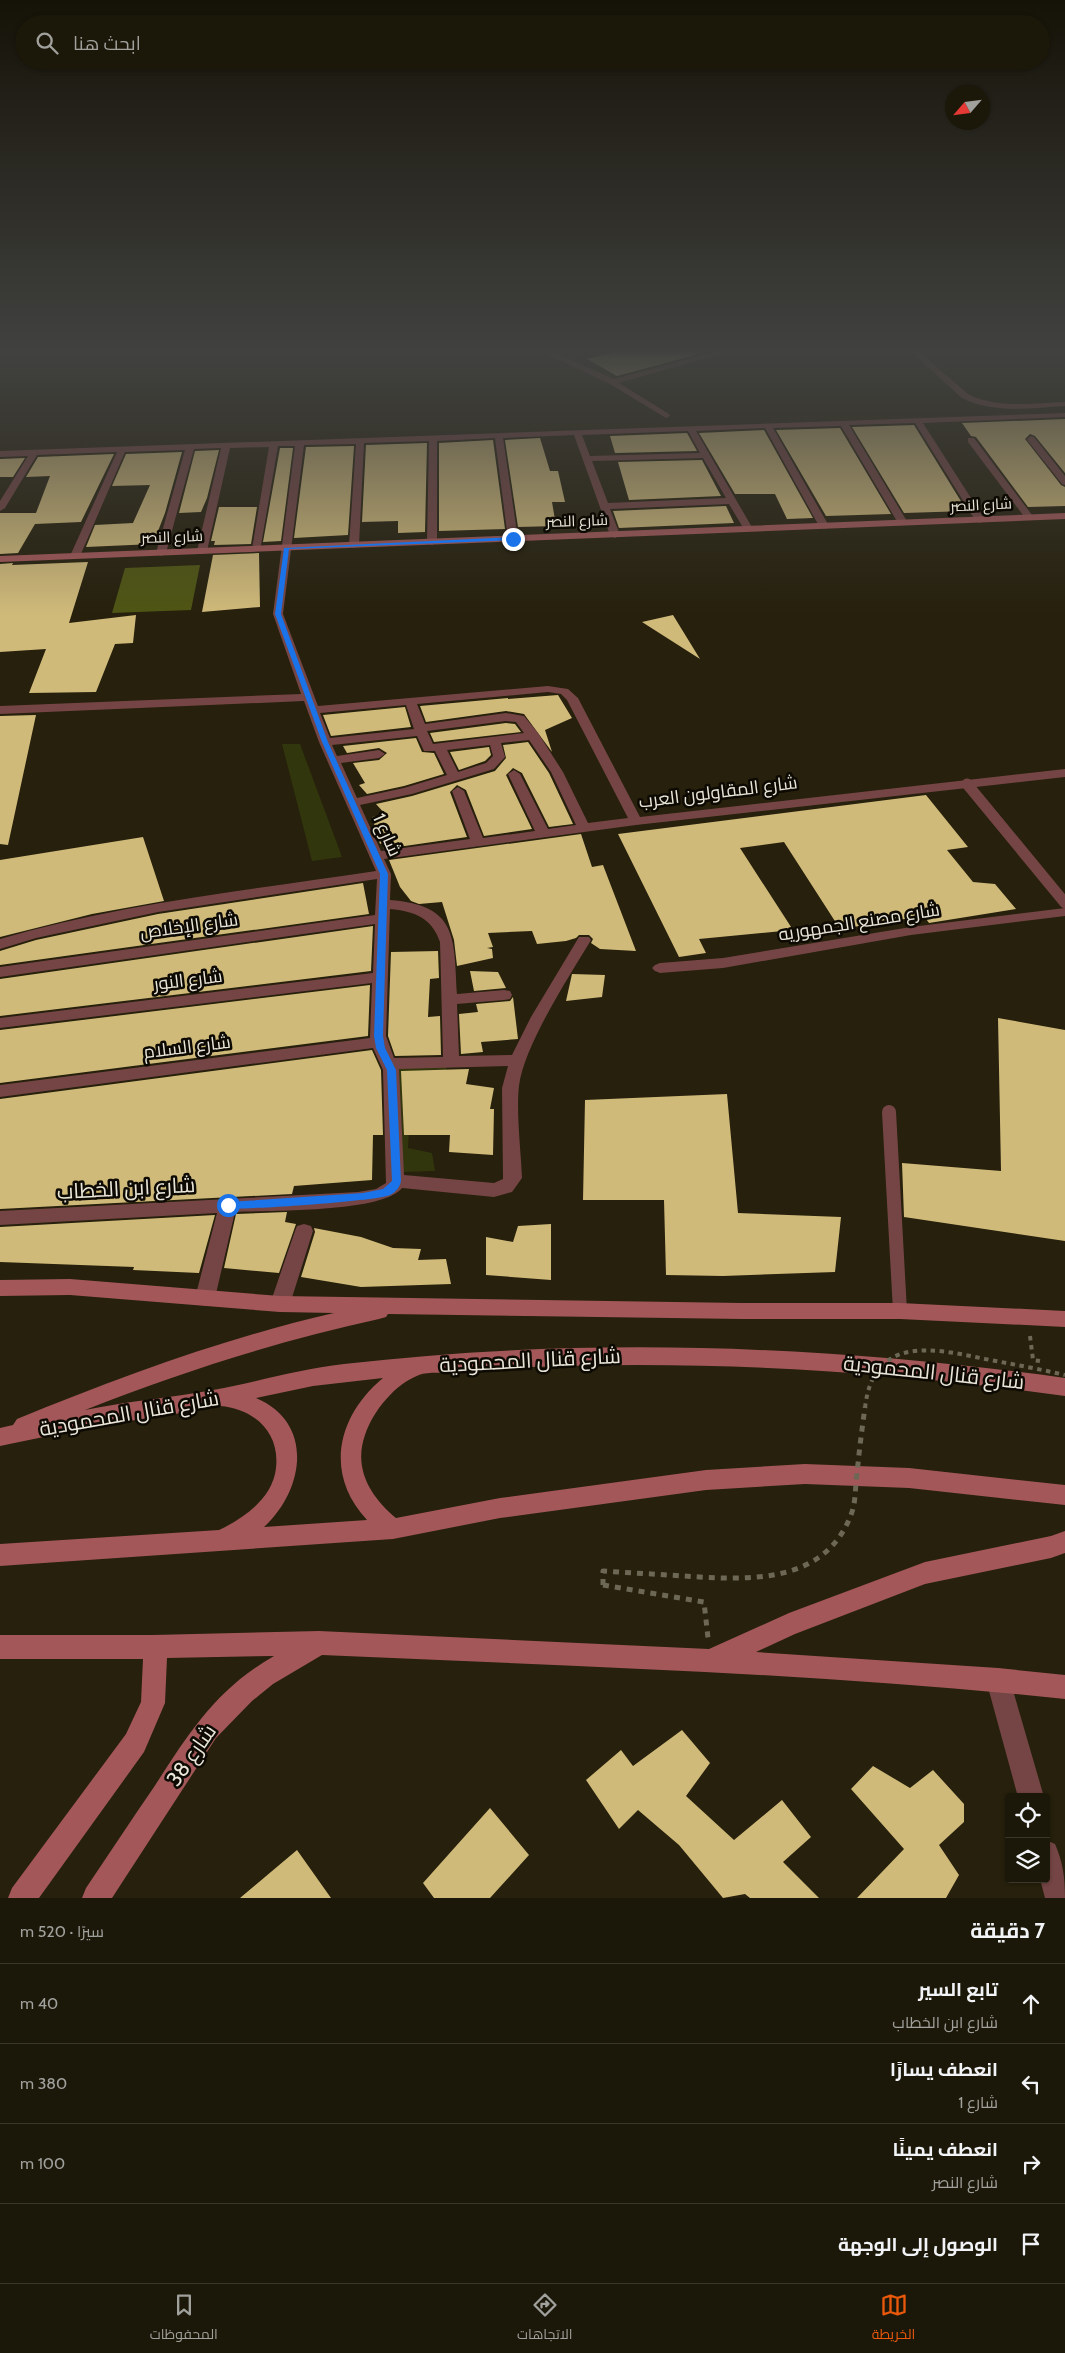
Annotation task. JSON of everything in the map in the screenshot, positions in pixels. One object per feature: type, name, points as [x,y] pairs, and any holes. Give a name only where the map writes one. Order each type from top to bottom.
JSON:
[{"type":"main road","name":"شارع النصر","points":[[0,559],[1065,516]]},
{"type":"main road","points":[[0,1288],[70,1287],[280,1304],[742,1311],[900,1311],[1065,1320]]},
{"type":"main road","points":[[0,1436],[118,1386],[192,1360],[266,1337],[339,1319],[410,1305]]},
{"type":"main road","name":"شارع قنال المحمودية","points":[[0,1436],[116,1413],[212,1399],[328,1375],[510,1358],[600,1355],[707,1355],[892,1365],[992,1376],[1065,1387]]},
{"type":"main road","points":[[393,1529],[374,1513],[360,1494],[352,1473],[351,1450],[355,1429],[370,1403],[380,1391],[398,1376],[420,1367]]},
{"type":"main road","points":[[212,1399],[232,1399],[252,1405],[268,1415],[280,1429],[286,1446],[288,1464],[283,1484],[272,1503],[257,1520],[238,1533],[215,1542]]},
{"type":"main road","points":[[0,1555],[393,1529],[500,1508],[613,1492],[706,1480],[805,1474],[909,1478],[1065,1495]]},
{"type":"main road","points":[[711,1661],[789,1625],[925,1573],[1051,1547],[1065,1542]]},
{"type":"main road","points":[[0,1647],[153,1647],[319,1643],[711,1661],[998,1680],[1065,1687]]},
{"type":"main road","name":"شارع 38","points":[[96,1898],[207,1729],[243,1692],[264,1675],[319,1643]]},
{"type":"main road","points":[[22,1898],[135,1743],[153,1703],[156,1665],[153,1647]]},
{"type":"street","points":[[0,454],[464,438]]},
{"type":"street","points":[[499,438],[513,539]]},
{"type":"street","points":[[579,438],[614,535]]},
{"type":"street","points":[[696,438],[748,529]]},
{"type":"street","points":[[774,438],[824,526]]},
{"type":"street","points":[[852,438],[903,523]]},
{"type":"street","points":[[928,438],[980,520]]},
{"type":"street","points":[[432,542],[433,439]]},
{"type":"street","points":[[1031,439],[1065,482]]},
{"type":"street","points":[[970,440],[1029,517]]},
{"type":"street","points":[[354,545],[360,441]]},
{"type":"street","name":"شارع 1","points":[[300,443],[278,614],[325,742],[384,874],[379,1042],[389,1064],[396,1181]]},
{"type":"street","points":[[257,549],[274,444]]},
{"type":"street","points":[[202,551],[226,446]]},
{"type":"street","points":[[161,553],[190,447]]},
{"type":"street","points":[[75,556],[122,450]]},
{"type":"street","points":[[0,508],[34,453]]},
{"type":"street","points":[[587,459],[705,455]]},
{"type":"street","points":[[604,506],[732,501]]},
{"type":"street","points":[[0,710],[410,701],[548,689],[564,691],[572,698],[636,821]]},
{"type":"street","points":[[410,701],[426,748],[534,736]]},
{"type":"street","points":[[325,742],[516,718],[522,721],[534,736],[557,772],[584,828]]},
{"type":"street","points":[[352,803],[392,795],[496,762],[499,752],[494,741]]},
{"type":"street","points":[[439,748],[454,776]]},
{"type":"street","points":[[333,760],[379,754]]},
{"type":"street","name":"شارع المقاولون العرب","points":[[376,856],[636,821],[1065,773]]},
{"type":"street","points":[[514,774],[543,833]]},
{"type":"street","points":[[458,792],[478,842]]},
{"type":"street","points":[[0,944],[33,934],[158,908],[384,874]]},
{"type":"street","name":"شارع الإخلاص","points":[[0,972],[383,911],[400,905],[428,914],[445,931],[451,1062]]},
{"type":"street","name":"شارع مصنع الجمهوريه","points":[[660,968],[723,963],[911,931],[1065,912]]},
{"type":"street","points":[[396,1181],[494,1190],[501,1190],[511,1183],[513,1178],[510,1088],[516,1060],[564,971],[584,940]]},
{"type":"street","name":"شارع النور","points":[[0,1023],[380,977]]},
{"type":"street","points":[[448,1000],[504,995]]},
{"type":"street","name":"شارع السلام","points":[[0,1091],[379,1042]]},
{"type":"street","points":[[389,1064],[516,1060]]},
{"type":"street","name":"شارع ابن الخطاب","points":[[0,1218],[363,1197],[386,1193],[395,1185],[396,1181]]},
{"type":"street","points":[[205,1298],[228,1205]]},
{"type":"street","points":[[280,1304],[304,1231]]},
{"type":"street","points":[[998,1680],[1030,1793]]},
{"type":"street","points":[[1050,1867],[1059,1898]]},
{"type":"lane","points":[[967,784],[1065,903]]},
{"type":"lane","points":[[889,1112],[900,1311]]},
{"type":"path","points":[[711,1661],[704,1602],[603,1585],[602,1571],[744,1580],[770,1578],[795,1571],[816,1560],[832,1546],[844,1530],[852,1513],[866,1398],[870,1382],[884,1364],[903,1353],[932,1348],[1065,1375]]},
{"type":"green space","points":[[200,565],[191,610],[112,613],[125,568]]},
{"type":"green space","points":[[282,744],[300,744],[342,857],[312,861]]},
{"type":"green space","points":[[447,1066],[444,1077],[412,1079],[408,1148],[432,1153],[435,1171],[402,1172],[398,1068]]},
{"type":"building","points":[[540,438],[550,471],[558,471],[565,502],[552,502],[556,526],[518,527],[505,440]]},
{"type":"building","points":[[610,438],[690,438],[697,451],[615,453]]},
{"type":"building","points":[[702,438],[768,438],[813,518],[787,519],[775,494],[735,494]]},
{"type":"building","points":[[780,438],[846,438],[891,514],[826,516]]},
{"type":"building","points":[[858,438],[922,438],[967,511],[904,513]]},
{"type":"building","points":[[976,438],[1026,438],[1025,439],[1061,485],[1065,487],[1065,506],[1028,507]]},
{"type":"building","points":[[1036,438],[1065,438],[1065,473]]},
{"type":"building","points":[[493,440],[505,529],[439,531],[439,443]]},
{"type":"building","points":[[427,443],[425,532],[398,533],[398,521],[362,522],[366,445]]},
{"type":"building","points":[[354,446],[348,535],[294,538],[306,447]]},
{"type":"building","points":[[280,448],[293,448],[281,541],[263,542]]},
{"type":"building","points":[[219,450],[207,498],[201,512],[179,513],[195,451]]},
{"type":"building","points":[[182,452],[165,513],[153,544],[86,547],[95,525],[133,523],[150,485],[112,486],[126,454]]},
{"type":"building","points":[[114,454],[81,522],[35,524],[18,553],[0,554],[0,513],[36,513],[50,476],[26,477],[38,457]]},
{"type":"building","points":[[25,458],[13,477],[0,477],[0,459]]},
{"type":"building","points":[[702,460],[721,496],[629,500],[618,462]]},
{"type":"building","points":[[726,506],[734,523],[619,528],[613,511]]},
{"type":"building","points":[[219,507],[257,507],[251,544],[214,545],[215,541],[211,541]]},
{"type":"building","points":[[259,553],[260,607],[202,612],[213,555]]},
{"type":"building","points":[[88,562],[69,623],[136,615],[133,643],[115,644],[96,692],[29,693],[46,649],[0,652],[0,564]]},
{"type":"building","points":[[673,615],[700,659],[642,622]]},
{"type":"building","points":[[558,695],[572,718],[545,730],[552,752],[524,714],[506,711],[426,722],[420,706],[508,698]]},
{"type":"building","points":[[405,707],[411,727],[331,736],[323,715]]},
{"type":"building","points":[[36,715],[8,845],[0,844],[0,716]]},
{"type":"building","points":[[506,723],[515,724],[521,732],[434,742],[430,733]]},
{"type":"building","points":[[416,738],[422,752],[434,753],[444,774],[404,786],[367,794],[359,785],[365,783],[353,763],[379,760],[387,753],[379,748],[347,753],[343,746]]},
{"type":"building","points":[[528,742],[549,773],[573,824],[549,827],[522,773],[513,768],[506,775],[532,829],[484,836],[466,790],[457,785],[450,792],[467,837],[384,849],[382,843],[380,844],[372,817],[386,815],[376,804],[412,796],[495,771],[506,758],[503,745]]},
{"type":"building","points":[[489,747],[491,755],[485,761],[459,770],[450,752]]},
{"type":"building","points":[[926,795],[968,847],[947,850],[973,882],[995,884],[1016,909],[929,923],[924,916],[840,929],[784,842],[740,848],[793,930],[699,939],[706,953],[679,957],[618,834]]},
{"type":"building","points":[[581,834],[592,867],[603,865],[636,951],[600,949],[591,943],[593,939],[589,935],[579,935],[566,941],[537,944],[532,931],[488,933],[493,947],[487,948],[492,949],[493,958],[457,966],[454,940],[442,902],[419,904],[411,901],[400,887],[389,860]]},
{"type":"building","points":[[143,837],[164,901],[92,914],[0,937],[0,860]]},
{"type":"building","points":[[363,883],[369,914],[0,965],[0,951],[36,940],[158,914]]},
{"type":"building","points":[[373,926],[371,971],[0,1016],[0,979]]},
{"type":"building","points":[[438,951],[439,978],[430,979],[428,1017],[440,1016],[441,1055],[395,1056],[388,1036],[391,952]]},
{"type":"building","points":[[470,971],[498,972],[506,988],[474,991]]},
{"type":"building","points":[[572,974],[605,975],[602,997],[566,1001]]},
{"type":"building","points":[[370,985],[368,1036],[0,1083],[0,1030]]},
{"type":"building","points":[[513,997],[518,1039],[481,1042],[483,1052],[461,1054],[459,1014],[478,1012],[476,1004],[510,1001]]},
{"type":"building","points":[[998,1018],[1065,1030],[1065,1241],[904,1217],[902,1163],[1001,1171]]},
{"type":"building","points":[[372,1050],[381,1070],[383,1135],[373,1135],[372,1180],[294,1186],[292,1194],[0,1209],[0,1099]]},
{"type":"building","points":[[469,1069],[466,1084],[494,1088],[490,1109],[494,1109],[493,1155],[449,1152],[450,1135],[404,1135],[401,1071]]},
{"type":"building","points":[[727,1094],[738,1213],[841,1217],[835,1272],[723,1276],[666,1275],[664,1200],[583,1200],[585,1100]]},
{"type":"building","points":[[287,1212],[285,1222],[296,1224],[279,1273],[224,1268],[236,1214]]},
{"type":"building","points":[[215,1215],[199,1273],[133,1270],[134,1267],[0,1262],[0,1227]]},
{"type":"building","points":[[551,1224],[551,1280],[486,1275],[486,1237],[513,1242],[518,1226]]},
{"type":"building","points":[[314,1228],[361,1237],[393,1248],[421,1249],[418,1260],[446,1259],[451,1284],[361,1287],[301,1277],[315,1232]]},
{"type":"building","points":[[682,1730],[710,1763],[686,1796],[734,1840],[782,1800],[811,1837],[783,1862],[819,1898],[750,1898],[745,1894],[723,1898],[679,1845],[638,1810],[619,1829],[586,1780],[621,1750],[633,1766]]},
{"type":"building","points":[[873,1766],[910,1788],[933,1770],[964,1804],[964,1822],[939,1845],[959,1875],[946,1898],[857,1898],[904,1849],[851,1789]]},
{"type":"building","points":[[490,1808],[529,1855],[490,1898],[434,1898],[423,1883]]},
{"type":"building","points":[[297,1850],[331,1898],[240,1898]]},
{"type":"route","points":[[228,1205],[363,1197],[386,1193],[391,1190],[396,1181],[391,1070],[383,1054],[378,1036],[384,874],[325,742],[278,614],[286,548],[513,539]]}]
